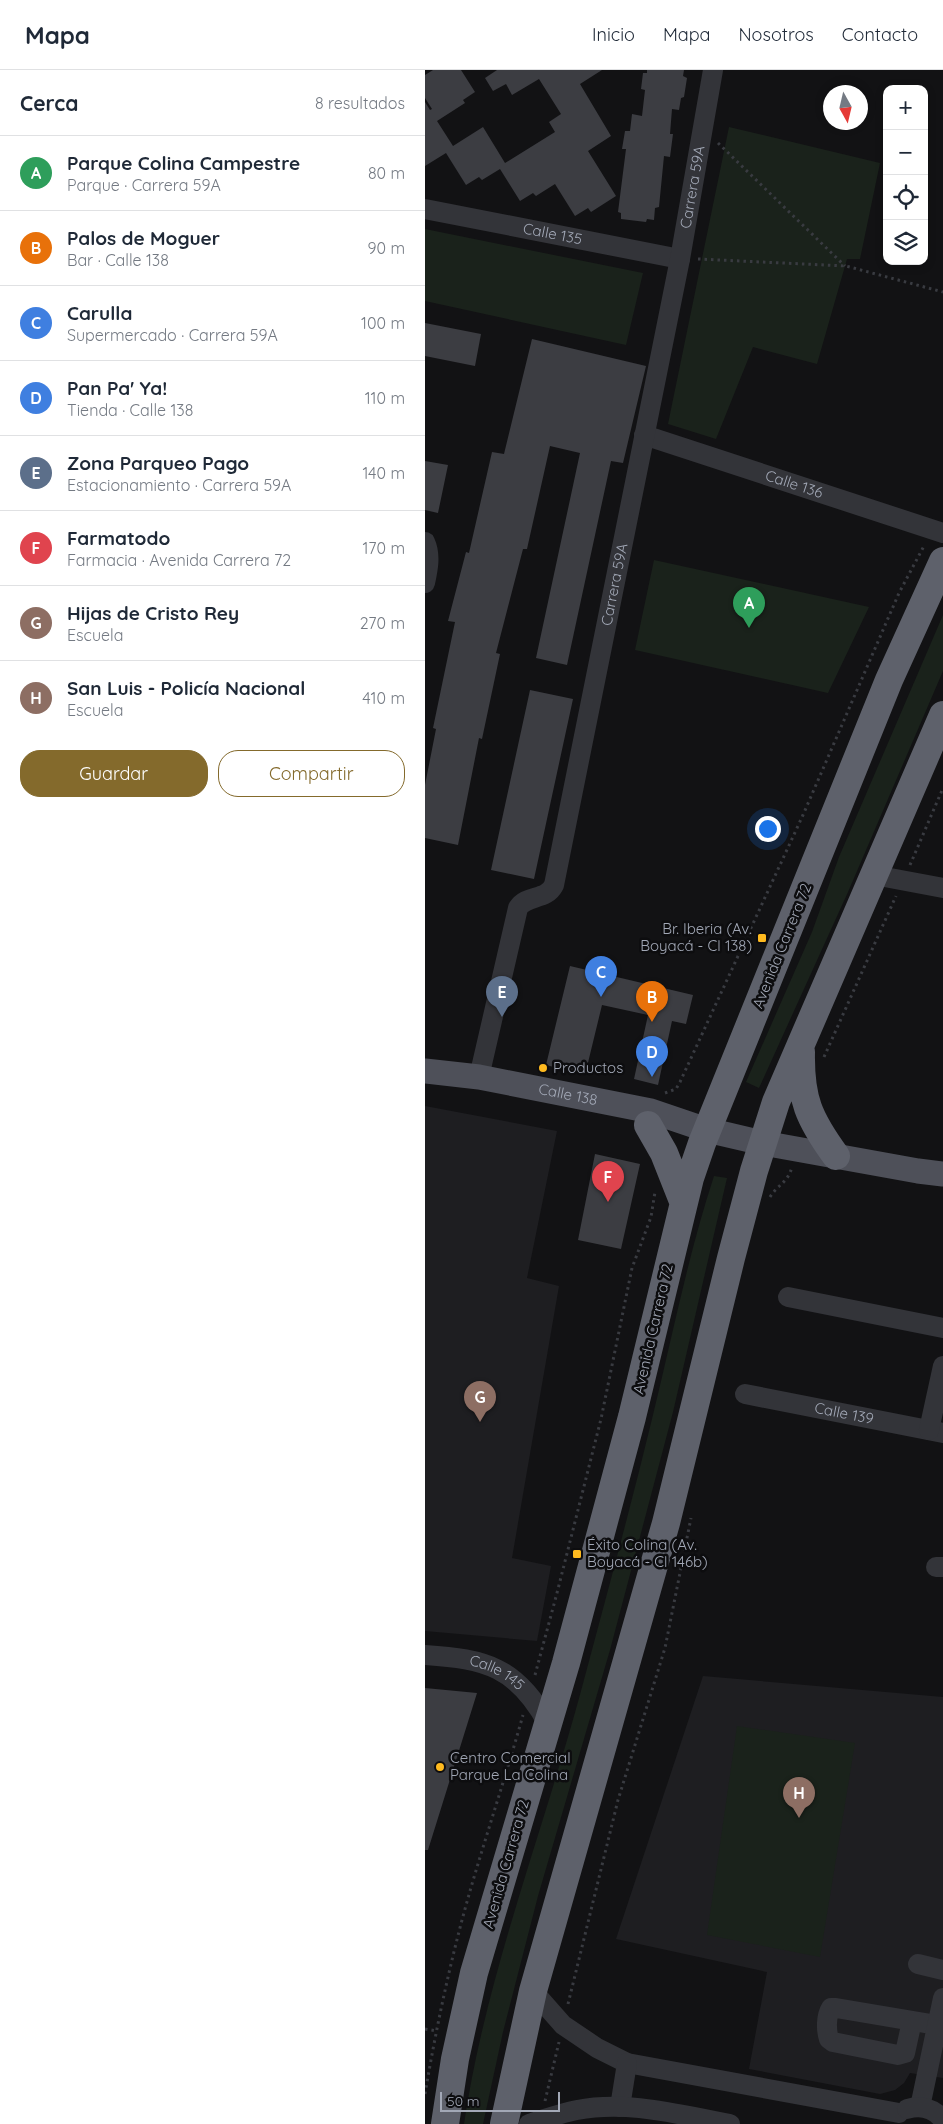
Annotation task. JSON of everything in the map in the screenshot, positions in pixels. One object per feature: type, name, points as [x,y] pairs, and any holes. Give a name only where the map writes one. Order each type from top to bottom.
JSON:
[{"type":"highway","name":"Avenida Carrera 72","points":[[445,2124],[455,2059],[474,1973],[567,1663],[632,1417],[683,1201],[707,1130],[889,680],[943,561]]},
{"type":"highway","points":[[837,1156],[812,1119],[801,1083],[874,875],[943,715]]},
{"type":"highway","points":[[504,2124],[533,1991],[666,1522],[731,1258],[763,1143],[776,1102],[812,1051]]},
{"type":"highway","points":[[648,1125],[664,1153],[683,1201]]},
{"type":"main road","name":"Calle 138","points":[[425,1071],[479,1077],[651,1111],[707,1130],[763,1143],[943,1174]]},
{"type":"main road","name":"Calle 138","points":[[425,1078],[476,1092],[648,1125],[707,1130]]},
{"type":"main road","name":"Calle 138","points":[[918,1171],[943,1179]]},
{"type":"street","name":"Carrera 59A","points":[[479,1077],[518,908],[526,900],[546,895],[554,885],[680,258],[713,70]]},
{"type":"street","name":"Calle 135","points":[[425,209],[680,258]]},
{"type":"street","name":"Calle 136","points":[[644,435],[938,531]]},
{"type":"street","points":[[425,542],[429,562],[425,583]]},
{"type":"street","points":[[874,875],[943,888]]},
{"type":"street","points":[[788,1297],[943,1328]]},
{"type":"street","points":[[936,1432],[943,1366]]},
{"type":"street","name":"Calle 139","points":[[745,1394],[936,1432]]},
{"type":"street","name":"Calle 145","points":[[425,1655],[483,1662],[513,1678],[529,1693],[548,1724]]},
{"type":"street","points":[[918,1964],[943,1970]]},
{"type":"street","points":[[533,1991],[563,2025],[597,2048],[627,2062],[894,2118],[909,2108],[920,2106],[930,2109],[943,2120]]},
{"type":"street","points":[[920,2106],[943,1998]]},
{"type":"street","points":[[913,2021],[937,2025]]},
{"type":"street","points":[[620,2107],[627,2062]]},
{"type":"street","points":[[535,2122],[578,2110],[620,2107],[643,2108],[730,2124]]},
{"type":"path","points":[[703,128],[846,266]]},
{"type":"path","points":[[680,258],[846,266],[943,292]]},
{"type":"path","points":[[663,1093],[669,1093],[676,1089],[680,1082],[803,815],[899,593],[938,531]]},
{"type":"path","points":[[812,1051],[903,881],[943,788]]},
{"type":"path","points":[[767,1203],[773,1192],[789,1178]]},
{"type":"path","points":[[425,2094],[436,2031],[456,1946],[541,1656],[601,1419],[633,1268],[651,1216],[656,1187]]},
{"type":"path","points":[[535,2122],[563,2025],[608,1839],[665,1648],[692,1513]]},
{"type":"shaded area","points":[[729,127],[880,163],[860,259],[847,259],[817,364],[753,347],[716,439],[668,424]]},
{"type":"shaded area","points":[[425,229],[643,273],[626,345],[425,301]]},
{"type":"shaded area","points":[[654,560],[869,607],[828,693],[635,650]]},
{"type":"shaded area","points":[[943,615],[943,671],[848,892],[759,1088],[746,1082],[812,932],[839,857]]},
{"type":"shaded area","points":[[425,1106],[557,1131],[527,1278],[559,1286],[512,1558],[551,1566],[537,1641],[425,1631]]},
{"type":"shaded area","points":[[714,1176],[727,1178],[673,1412],[610,1650],[538,1896],[503,2032],[483,2124],[464,2124],[486,2014],[500,1960],[581,1691],[644,1453],[688,1266]]},
{"type":"shaded area","points":[[703,1676],[943,1697],[943,2078],[910,2073],[904,2083],[895,2090],[880,2094],[749,2069],[767,1972],[616,1939]]},
{"type":"shaded area","points":[[737,1726],[855,1743],[820,1957],[707,1935]]},
{"type":"building","points":[[433,70],[461,70],[475,92],[463,100],[465,103],[437,121],[453,146],[483,127],[505,163],[555,132],[549,122],[561,114],[539,79],[512,95],[506,84],[493,91],[485,78],[497,70],[602,70],[580,84],[611,136],[588,151],[616,196],[591,212],[588,208],[575,216],[555,184],[536,196],[533,193],[520,201],[500,169],[482,180],[479,177],[466,185],[446,153],[425,166],[425,102],[430,110],[432,109],[425,98],[425,75]]},
{"type":"building","points":[[647,70],[684,70],[683,76],[687,78],[684,97],[681,98],[679,110],[672,109],[670,134],[673,134],[670,157],[664,156],[659,207],[655,208],[654,220],[647,219],[646,222],[621,219],[621,213],[618,212],[626,149],[622,149],[625,131],[630,131],[632,114],[642,116],[645,90],[641,89],[643,73],[647,73]]},
{"type":"building","points":[[425,323],[481,334],[475,366],[425,356]]},
{"type":"building","points":[[532,339],[646,366],[623,463],[611,461],[567,665],[536,658],[580,453],[550,446],[527,549],[523,549],[496,653],[500,654],[482,739],[479,738],[458,845],[425,838],[425,785],[436,729],[433,728],[455,622],[448,621],[466,552],[469,553],[492,452],[504,454]]},
{"type":"building","points":[[425,461],[448,465],[438,513],[425,510]]},
{"type":"building","points":[[530,690],[573,699],[534,879],[491,870]]},
{"type":"building","points":[[570,966],[693,995],[686,1024],[672,1021],[658,1085],[634,1079],[648,1015],[602,1005],[585,1075],[546,1065]]},
{"type":"building","points":[[595,1154],[640,1164],[621,1249],[578,1240]]},
{"type":"building","name":"Centro Comercial Parque La Colina","points":[[425,1688],[477,1693],[428,1850],[425,1850]]},
{"type":"place","name":"Parque Colina Campestre","points":[[749,628]]},
{"type":"place","name":"Br. Iberia (Av. Boyacá - Cl 138)","points":[[762,938]]},
{"type":"place","name":"Carulla","points":[[601,997]]},
{"type":"place","name":"Zona Parqueo Pago","points":[[502,1017]]},
{"type":"place","name":"Palos de Moguer","points":[[652,1022]]},
{"type":"place","name":"Productos","points":[[543,1068]]},
{"type":"place","name":"Pan Pa' Ya!","points":[[652,1077]]},
{"type":"place","name":"Farmatodo","points":[[608,1202]]},
{"type":"place","name":"Hijas de Cristo Rey","points":[[480,1422]]},
{"type":"place","name":"Éxito Colina (Av. Boyacá - Cl 146b)","points":[[577,1554]]},
{"type":"place","name":"Centro Comercial Parque La Colina","points":[[440,1767]]},
{"type":"place","name":"San Luis - Policía Nacional","points":[[799,1818]]}]
